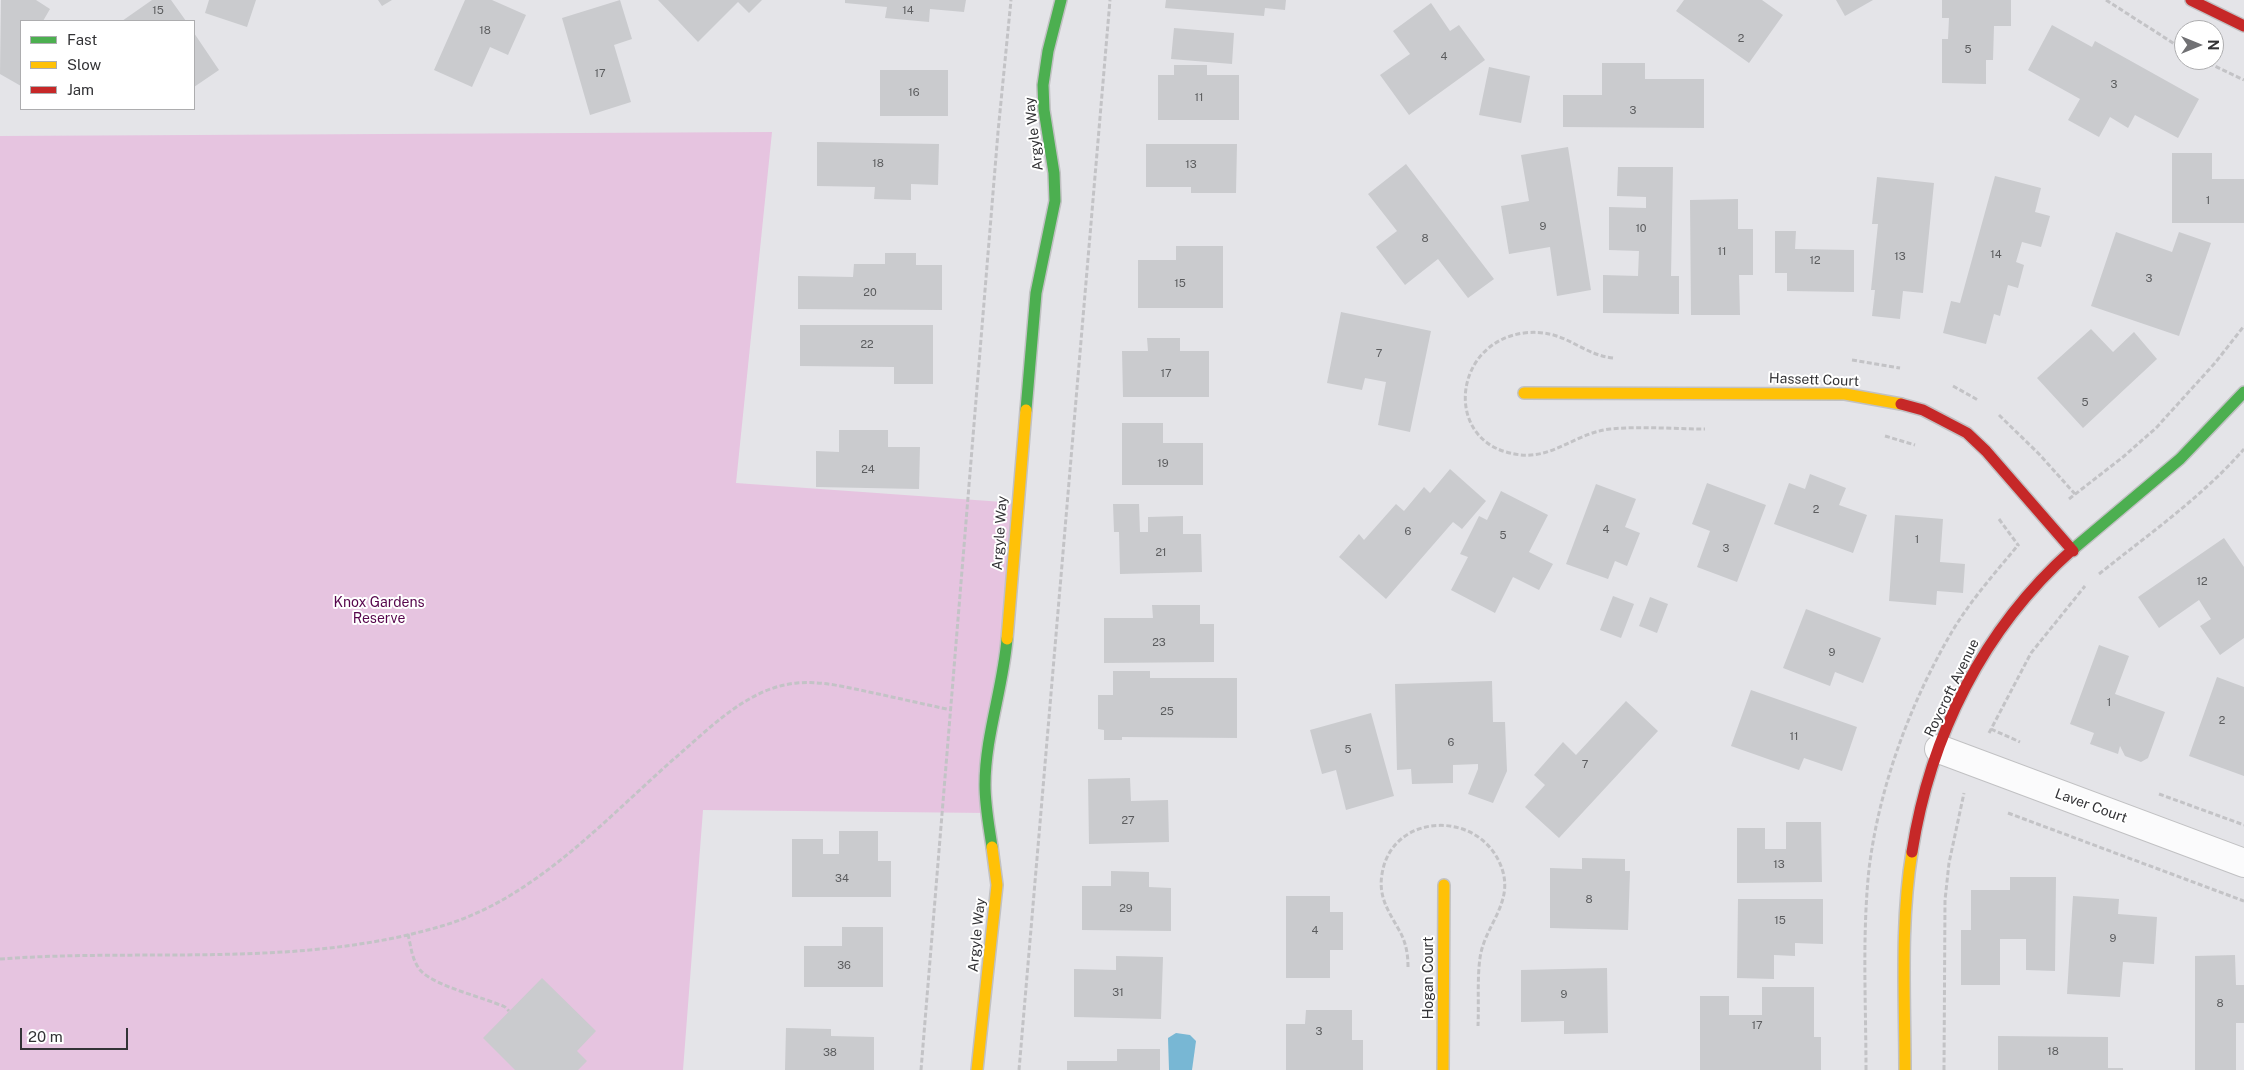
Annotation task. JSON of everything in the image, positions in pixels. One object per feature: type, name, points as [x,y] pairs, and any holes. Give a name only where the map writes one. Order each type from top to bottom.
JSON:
[{"type":"street","name":"Argyle Way","points":[[977,1070],[997,884],[986,813],[986,777],[988,752],[996,722],[1005,661],[1036,293],[1055,201],[1054,173],[1044,110],[1043,85],[1048,51],[1061,0]]},
{"type":"street","points":[[2191,0],[2244,26]]},
{"type":"street","name":"Roycroft Avenue","points":[[1905,1070],[1905,961],[1909,869],[1915,829],[1939,748],[1970,680],[1993,638],[2026,595],[2073,550],[2182,457],[2244,392]]},
{"type":"street","name":"Hassett Court","points":[[1524,393],[1845,394],[1889,401],[1923,410],[1967,433],[1986,450],[2073,550]]},
{"type":"street","name":"Laver Court","points":[[1939,748],[2244,863]]},
{"type":"street","name":"Hogan Court","points":[[1443,1070],[1444,886]]},
{"type":"path","points":[[921,1070],[1011,0]]},
{"type":"path","points":[[1019,1070],[1110,0]]},
{"type":"path","points":[[2106,0],[2174,44]]},
{"type":"path","points":[[2223,70],[2244,80]]},
{"type":"path","points":[[2062,504],[2123,457],[2156,428],[2215,363],[2244,326]]},
{"type":"path","points":[[2094,578],[2186,504],[2227,468],[2244,448]]},
{"type":"path","points":[[1987,736],[2031,653],[2087,583]]},
{"type":"path","points":[[0,959],[57,955],[284,953],[344,946],[445,925],[475,914],[507,898],[544,872],[700,736],[759,693],[797,683],[824,683],[951,710]]},
{"type":"path","points":[[1944,1070],[1945,900],[1949,863],[1963,794],[1972,799]]},
{"type":"path","points":[[1999,809],[2244,901]]},
{"type":"path","points":[[408,934],[413,958],[422,972],[447,985],[505,1007],[509,1012]]},
{"type":"green space","name":"Knox Gardens Reserve","points":[[772,132],[736,483],[1017,503],[987,813],[703,810],[683,1070],[0,1070],[0,136]]},
{"type":"water","points":[[1176,1033],[1190,1035],[1196,1041],[1192,1070],[1169,1070],[1168,1038]]},
{"type":"building","points":[[1,0],[36,0],[50,9],[44,20],[20,20],[20,85],[0,74]]},
{"type":"building","points":[[152,0],[171,0],[185,20],[123,20]]},
{"type":"building","points":[[209,0],[256,0],[247,27],[205,13]]},
{"type":"building","points":[[378,0],[392,0],[382,6]]},
{"type":"building","points":[[465,0],[492,0],[526,15],[508,55],[490,47],[472,87],[434,70]]},
{"type":"building","points":[[620,0],[632,39],[614,45],[631,102],[590,115],[562,18]]},
{"type":"building","points":[[658,0],[762,0],[749,13],[738,2],[698,42]]},
{"type":"building","points":[[845,0],[966,0],[964,12],[930,9],[929,22],[885,18],[887,7],[845,3]]},
{"type":"building","points":[[1166,0],[1286,0],[1285,10],[1265,8],[1264,16],[1165,8]]},
{"type":"building","points":[[1684,0],[1762,0],[1783,15],[1749,63],[1676,11]]},
{"type":"building","points":[[1836,0],[1873,0],[1845,16]]},
{"type":"building","points":[[1942,0],[2011,0],[2011,26],[1994,26],[1993,60],[1986,60],[1986,84],[1942,83],[1942,39],[1948,39],[1949,18],[1942,18]]},
{"type":"building","points":[[1431,3],[1450,31],[1459,25],[1485,60],[1409,115],[1380,75],[1410,54],[1393,31]]},
{"type":"building","points":[[2052,25],[2092,47],[2095,41],[2199,99],[2178,138],[2135,115],[2128,128],[2110,117],[2099,137],[2068,120],[2080,99],[2028,70]]},
{"type":"building","points":[[1174,28],[1234,33],[1232,64],[1171,59]]},
{"type":"building","points":[[195,34],[219,70],[195,86]]},
{"type":"building","points":[[1602,63],[1645,63],[1645,79],[1704,79],[1704,128],[1563,127],[1563,95],[1602,95]]},
{"type":"building","points":[[1174,65],[1207,65],[1207,75],[1239,75],[1239,120],[1158,120],[1158,75],[1174,75]]},
{"type":"building","points":[[1489,67],[1530,76],[1521,123],[1479,115]]},
{"type":"building","points":[[880,70],[948,70],[948,116],[880,116]]},
{"type":"building","points":[[817,142],[939,144],[938,185],[911,184],[911,200],[874,199],[875,187],[817,186]]},
{"type":"building","points":[[1146,144],[1237,144],[1236,193],[1191,193],[1191,187],[1146,187]]},
{"type":"building","points":[[1568,147],[1591,290],[1557,296],[1550,247],[1509,254],[1501,206],[1529,201],[1521,155]]},
{"type":"building","points":[[2172,153],[2212,153],[2212,179],[2244,179],[2244,223],[2172,223]]},
{"type":"building","points":[[1406,164],[1494,279],[1468,298],[1438,259],[1405,285],[1376,247],[1397,231],[1368,194]]},
{"type":"building","points":[[1618,167],[1673,167],[1671,276],[1679,276],[1679,314],[1603,313],[1603,275],[1638,276],[1639,251],[1609,250],[1609,207],[1646,208],[1646,197],[1617,196]]},
{"type":"building","points":[[1995,176],[2041,188],[2035,212],[2050,216],[2041,247],[2022,242],[2016,262],[2024,265],[2018,288],[2008,285],[2000,316],[1994,314],[1986,344],[1943,333],[1951,301],[1960,303]]},
{"type":"building","points":[[1877,177],[1934,183],[1923,293],[1903,291],[1900,319],[1872,316],[1875,290],[1871,290],[1878,224],[1872,224]]},
{"type":"building","points":[[1738,199],[1738,229],[1753,229],[1753,275],[1739,275],[1740,315],[1691,315],[1690,200]]},
{"type":"building","points":[[1775,231],[1796,231],[1795,249],[1854,250],[1854,292],[1787,291],[1787,273],[1775,273]]},
{"type":"building","points":[[2116,232],[2172,252],[2179,232],[2211,243],[2179,336],[2091,306]]},
{"type":"building","points":[[1176,246],[1223,246],[1223,308],[1138,308],[1138,260],[1176,260]]},
{"type":"building","points":[[885,253],[916,253],[916,265],[942,265],[942,310],[798,309],[798,276],[853,277],[854,264],[885,264]]},
{"type":"building","points":[[1341,312],[1431,331],[1410,432],[1378,425],[1386,382],[1365,378],[1362,390],[1327,383]]},
{"type":"building","points":[[800,325],[933,325],[933,384],[894,384],[894,367],[800,366]]},
{"type":"building","points":[[2091,329],[2113,352],[2134,332],[2157,359],[2083,428],[2037,378]]},
{"type":"building","points":[[1147,338],[1180,338],[1180,351],[1209,351],[1209,397],[1123,397],[1122,351],[1148,351]]},
{"type":"building","points":[[1122,423],[1163,423],[1163,443],[1203,443],[1203,485],[1122,485]]},
{"type":"building","points":[[839,430],[888,430],[888,447],[920,447],[919,489],[816,487],[816,451],[839,452]]},
{"type":"building","points":[[1450,469],[1486,501],[1462,529],[1453,522],[1386,599],[1339,557],[1359,534],[1364,540],[1396,504],[1404,511],[1424,487],[1430,493]]},
{"type":"building","points":[[1810,474],[1846,488],[1839,505],[1867,515],[1853,553],[1774,524],[1789,483],[1805,489]]},
{"type":"building","points":[[1707,483],[1766,505],[1737,582],[1697,567],[1710,531],[1692,524]]},
{"type":"building","points":[[1596,484],[1636,499],[1625,527],[1640,533],[1627,566],[1615,561],[1608,579],[1566,564]]},
{"type":"building","points":[[1501,491],[1548,515],[1529,552],[1553,564],[1539,590],[1513,577],[1495,613],[1451,590],[1468,557],[1460,554],[1479,516],[1487,520]]},
{"type":"building","points":[[1113,504],[1139,504],[1140,532],[1148,532],[1148,517],[1183,516],[1183,534],[1201,534],[1202,572],[1120,574],[1119,532],[1114,532]]},
{"type":"building","points":[[1895,515],[1943,519],[1940,562],[1965,564],[1963,593],[1937,591],[1936,605],[1889,601]]},
{"type":"building","points":[[2224,538],[2244,567],[2244,638],[2220,655],[2200,626],[2211,619],[2199,600],[2159,628],[2138,597]]},
{"type":"building","points":[[1613,596],[1634,604],[1621,638],[1600,630]]},
{"type":"building","points":[[1650,597],[1668,604],[1657,633],[1639,626]]},
{"type":"building","points":[[1152,605],[1200,605],[1200,624],[1214,624],[1214,662],[1104,663],[1104,618],[1153,618]]},
{"type":"building","points":[[1806,609],[1881,638],[1863,683],[1835,672],[1830,686],[1783,668]]},
{"type":"building","points":[[2099,645],[2129,656],[2115,694],[2165,712],[2148,758],[2141,762],[2125,756],[2120,746],[2118,754],[2090,744],[2094,733],[2070,724]]},
{"type":"building","points":[[1113,671],[1150,671],[1150,678],[1237,678],[1237,738],[1122,737],[1122,740],[1104,740],[1104,730],[1098,729],[1098,695],[1113,695]]},
{"type":"building","points":[[2217,677],[2244,687],[2244,776],[2189,756]]},
{"type":"building","points":[[1492,681],[1493,722],[1505,722],[1507,771],[1493,803],[1468,794],[1478,769],[1478,764],[1453,765],[1453,783],[1412,784],[1411,769],[1397,770],[1395,684]]},
{"type":"building","points":[[1751,690],[1857,727],[1842,771],[1804,758],[1799,770],[1731,746]]},
{"type":"building","points":[[1626,701],[1658,731],[1559,838],[1525,807],[1545,785],[1534,775],[1563,742],[1576,755]]},
{"type":"building","points":[[1371,713],[1394,796],[1346,810],[1336,770],[1322,774],[1310,730]]},
{"type":"building","points":[[1130,778],[1131,801],[1168,800],[1169,842],[1089,844],[1088,779]]},
{"type":"building","points":[[1786,822],[1821,822],[1822,882],[1737,883],[1737,828],[1765,828],[1765,849],[1786,849]]},
{"type":"building","points":[[839,831],[878,831],[878,861],[891,861],[891,897],[792,897],[792,839],[823,839],[823,854],[839,854]]},
{"type":"building","points":[[1582,858],[1625,859],[1625,871],[1630,871],[1628,930],[1550,928],[1550,868],[1582,869]]},
{"type":"building","points":[[1111,871],[1149,872],[1149,887],[1171,888],[1171,931],[1082,930],[1082,886],[1111,886]]},
{"type":"building","points":[[2010,877],[2056,877],[2055,971],[2026,970],[2026,939],[2000,939],[2000,985],[1961,985],[1961,930],[1971,930],[1971,890],[2010,890]]},
{"type":"building","points":[[1286,896],[1330,896],[1330,912],[1343,912],[1343,950],[1330,950],[1330,978],[1286,978]]},
{"type":"building","points":[[2073,896],[2119,899],[2118,914],[2157,917],[2154,964],[2123,962],[2120,997],[2067,994]]},
{"type":"building","points":[[1738,899],[1823,899],[1823,944],[1795,943],[1795,956],[1774,955],[1774,979],[1737,978]]},
{"type":"building","points":[[842,927],[883,927],[883,987],[804,987],[804,946],[842,946]]},
{"type":"building","points":[[2235,955],[2236,985],[2244,985],[2244,1023],[2236,1023],[2236,1070],[2195,1070],[2195,956]]},
{"type":"building","points":[[1116,956],[1163,957],[1161,1019],[1074,1017],[1074,969],[1116,970]]},
{"type":"building","points":[[1607,968],[1608,1033],[1564,1034],[1564,1021],[1521,1022],[1521,970]]},
{"type":"building","points":[[542,978],[596,1031],[577,1051],[587,1061],[578,1070],[515,1070],[483,1038]]},
{"type":"building","points":[[1762,987],[1814,987],[1814,1037],[1821,1037],[1821,1070],[1700,1070],[1700,996],[1729,996],[1729,1015],[1762,1015]]},
{"type":"building","points":[[1306,1010],[1352,1010],[1352,1040],[1363,1040],[1363,1070],[1286,1070],[1286,1024],[1305,1024]]},
{"type":"building","points":[[786,1028],[831,1029],[831,1036],[874,1037],[874,1070],[785,1070]]},
{"type":"building","points":[[1998,1036],[2108,1037],[2108,1068],[2123,1068],[2123,1070],[1998,1070]]},
{"type":"building","points":[[1117,1049],[1160,1049],[1160,1070],[1067,1070],[1067,1061],[1117,1061]]},
{"type":"traffic: fast","points":[[1026,410],[1036,293],[1055,201],[1054,173],[1044,110],[1043,85],[1048,51],[1061,0]]},
{"type":"traffic: fast","points":[[2072,550],[2180,459],[2244,392]]},
{"type":"traffic: fast","points":[[992,847],[987,816],[986,767],[1007,639]]},
{"type":"traffic: slow","points":[[1524,393],[1845,394],[1901,404]]},
{"type":"traffic: slow","points":[[1007,639],[1026,410]]},
{"type":"traffic: slow","points":[[977,1070],[997,885],[992,847]]},
{"type":"traffic: slow","points":[[1905,1070],[1905,934],[1908,879],[1912,852]]},
{"type":"traffic: slow","points":[[1443,1070],[1444,885]]},
{"type":"traffic: jam","points":[[2191,0],[2244,26]]},
{"type":"traffic: jam","points":[[1901,404],[1923,410],[1967,433],[1986,451],[2073,551]]},
{"type":"traffic: jam","points":[[1912,852],[1920,809],[1932,767],[1947,726],[1965,687],[1987,650],[2012,614],[2040,581],[2072,550]]}]
